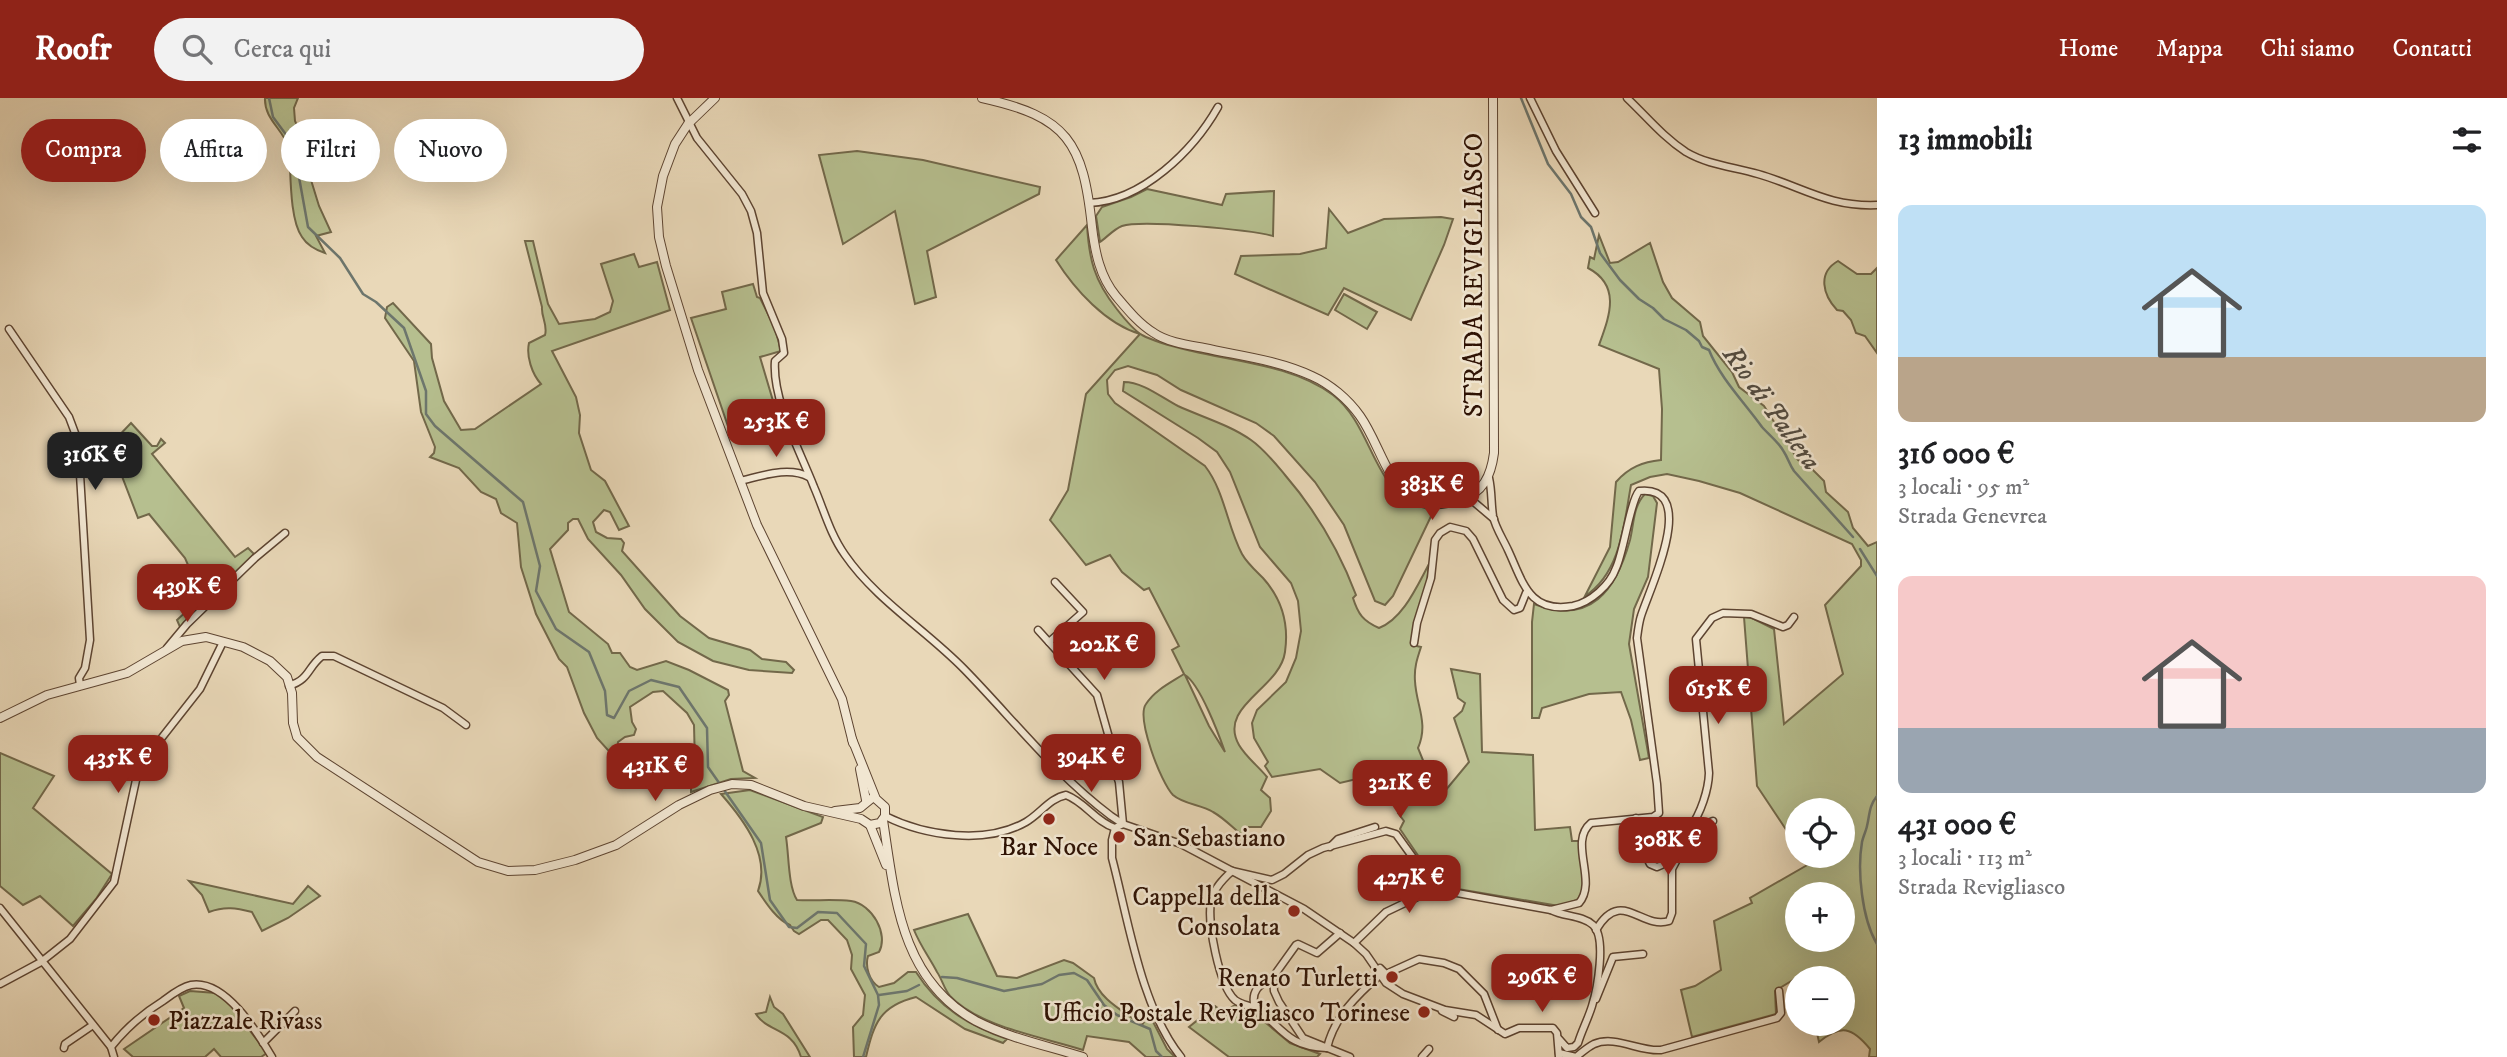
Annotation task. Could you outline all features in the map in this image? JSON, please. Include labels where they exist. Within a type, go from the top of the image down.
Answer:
[{"type":"street","points":[[677,98],[688,124],[742,194],[751,211],[757,233],[763,293],[782,339],[784,353],[775,361],[774,373],[785,414],[835,539],[853,567],[963,668],[1026,737],[1103,811],[1123,824],[1181,844],[1304,909],[1354,943],[1376,962],[1384,974],[1419,960],[1444,963],[1459,969],[1484,994],[1501,1033]]},
{"type":"street","points":[[715,98],[688,124],[675,144],[663,176],[657,208],[659,237],[698,370],[757,525],[842,699],[863,804],[861,819]]},
{"type":"street","points":[[982,98],[1041,116],[1063,134],[1077,154],[1087,182],[1100,269],[1113,293],[1133,316],[1155,334],[1188,345],[1283,365],[1313,376],[1348,401],[1361,417],[1393,481],[1421,502],[1445,504],[1468,497],[1489,478]]},
{"type":"street","name":"STRADA REVIGLIASCO","points":[[1489,478],[1494,453],[1495,378],[1493,98]]},
{"type":"street","points":[[1530,98],[1556,151],[1595,213]]},
{"type":"street","points":[[1627,98],[1661,134],[1690,154],[1758,174],[1835,203],[1877,205]]},
{"type":"street","points":[[1089,203],[1110,201],[1142,187],[1192,145],[1204,132],[1218,107]]},
{"type":"street","points":[[9,329],[69,416],[78,441],[90,640],[86,668],[79,677],[80,685]]},
{"type":"street","points":[[740,481],[779,472],[808,477]]},
{"type":"street","points":[[1489,478],[1494,519],[1527,593],[1549,606],[1574,606],[1588,600],[1604,587],[1616,570],[1635,496],[1639,491],[1648,490],[1659,494],[1665,500],[1670,513],[1661,566],[1640,617],[1637,638],[1659,810],[1653,817],[1591,823],[1587,826],[1583,838],[1586,890],[1583,898],[1573,906],[1551,909]]},
{"type":"street","points":[[1468,497],[1494,519]]},
{"type":"street","points":[[1414,643],[1417,623],[1431,578],[1435,540],[1450,527],[1459,527],[1473,540],[1503,600],[1514,610],[1521,608],[1527,593]]},
{"type":"street","points":[[167,648],[194,617],[285,533]]},
{"type":"street","points":[[1049,642],[1083,612],[1055,582]]},
{"type":"street","points":[[1640,836],[1664,845],[1679,840],[1695,822],[1708,792],[1709,773],[1696,642],[1707,622],[1715,615],[1740,613],[1751,614],[1783,628],[1794,617]]},
{"type":"street","points":[[1038,630],[1097,695],[1119,782],[1123,824]]},
{"type":"street","points":[[0,718],[47,695],[127,673],[167,648],[197,638],[243,647],[270,661],[287,677],[292,693],[296,737],[317,757],[478,862],[508,871],[535,870],[575,860],[615,845],[679,805],[710,790],[732,785],[751,785],[804,806],[861,819],[870,825],[890,875],[905,935],[916,960],[931,984],[948,1003],[977,1021],[1083,1057]]},
{"type":"street","points":[[0,984],[41,962],[70,939],[114,882],[135,780],[160,740],[200,690],[223,642]]},
{"type":"street","points":[[289,686],[304,680],[312,666],[323,656],[334,656],[443,708],[466,725]]},
{"type":"street","points":[[852,739],[876,799],[885,807],[890,875]]},
{"type":"street","points":[[1069,779],[1110,753]]},
{"type":"street","points":[[884,818],[904,826],[943,833],[989,834],[1025,822],[1057,798],[1066,795],[1115,828]]},
{"type":"street","points":[[829,812],[876,799]]},
{"type":"street","points":[[870,825],[880,823],[884,818]]},
{"type":"street","points":[[1636,818],[1648,860],[1653,866],[1663,864],[1684,846],[1700,827],[1713,821]]},
{"type":"street","points":[[1123,824],[1115,828],[1112,858],[1144,981],[1167,1038],[1181,1057]]},
{"type":"street","points":[[1330,847],[1338,839],[1374,827]]},
{"type":"street","points":[[1232,871],[1272,880],[1308,855],[1376,832],[1390,831],[1396,834],[1431,881],[1453,894],[1551,909],[1585,921],[1596,930]]},
{"type":"street","points":[[1592,1005],[1599,971],[1596,930],[1608,915],[1620,911],[1631,912],[1661,923],[1669,921],[1672,913],[1672,869],[1684,846]]},
{"type":"street","points":[[1232,871],[1214,892],[1211,901],[1216,953],[1227,987],[1234,999],[1243,1005],[1255,1007],[1278,1030],[1302,1045],[1327,1048]]},
{"type":"street","points":[[1354,943],[1386,912],[1430,891],[1431,881]]},
{"type":"street","points":[[0,908],[113,1053],[131,1023],[192,985],[210,986],[225,995],[272,1057]]},
{"type":"street","points":[[1255,1007],[1255,989],[1259,984],[1273,978],[1298,944],[1317,953],[1340,933]]},
{"type":"street","points":[[1366,954],[1387,984],[1454,1017]]},
{"type":"street","points":[[1434,1006],[1476,1015],[1501,1033],[1507,1034],[1519,1028],[1550,1027],[1567,1048],[1576,1046],[1605,981],[1610,962],[1614,957],[1643,954]]},
{"type":"street","points":[[1327,1048],[1337,1023],[1362,991],[1381,974]]},
{"type":"street","points":[[1273,978],[1274,991],[1298,1033],[1309,1041],[1350,1057]]},
{"type":"street","points":[[1557,1036],[1559,1055],[1576,1056],[1602,1042],[1645,1050],[1661,1050],[1777,1018],[1781,1013],[1779,991]]},
{"type":"street","points":[[263,1042],[295,1011]]},
{"type":"street","points":[[64,1048],[65,1044],[93,1026]]},
{"type":"street","points":[[1422,1057],[1429,1049]]},
{"type":"green space","points":[[265,98],[298,98],[294,108],[295,119],[281,119],[281,132],[265,105]]},
{"type":"green space","points":[[857,151],[923,160],[1040,187],[1039,194],[927,251],[936,297],[915,304],[895,211],[843,244],[819,155]]},
{"type":"green space","points":[[291,182],[312,182],[331,232],[316,236],[325,253],[315,249],[302,237],[293,207]]},
{"type":"green space","points":[[1147,189],[1222,205],[1226,194],[1274,191],[1273,236],[1196,226],[1133,224],[1119,227],[1100,242],[1096,216],[1102,207]]},
{"type":"green space","points":[[1329,209],[1348,233],[1384,219],[1453,219],[1411,320],[1344,288],[1328,315],[1235,274],[1241,256],[1300,254],[1326,248]]},
{"type":"green space","points":[[1087,225],[1091,259],[1098,278],[1116,308],[1138,332],[1173,346],[1284,371],[1318,385],[1347,409],[1386,479],[1398,493],[1413,504],[1434,510],[1393,596],[1385,605],[1375,601],[1344,525],[1315,482],[1274,436],[1256,423],[1181,390],[1157,375],[1128,366],[1115,370],[1107,380],[1108,394],[1115,403],[1205,466],[1222,498],[1242,554],[1270,586],[1283,612],[1286,642],[1281,665],[1236,719],[1234,731],[1239,745],[1267,777],[1261,790],[1270,798],[1271,811],[1261,827],[1248,827],[1243,836],[1213,812],[1173,795],[1157,765],[1144,722],[1146,704],[1158,691],[1184,674],[1172,650],[1179,646],[1149,588],[1144,590],[1122,572],[1110,555],[1086,565],[1050,520],[1068,490],[1086,394],[1140,334],[1103,314],[1072,283],[1056,260]],"holes":[[[1185,675],[1191,680],[1208,710],[1225,752],[1209,726]]]},
{"type":"green space","points":[[1599,235],[1610,263],[1618,262],[1650,243],[1663,282],[1672,298],[1700,322],[1703,336],[1732,372],[1739,387],[1764,406],[1798,460],[1807,464],[1824,481],[1826,492],[1848,512],[1853,528],[1868,546],[1877,542],[1877,1057],[1869,1057],[1870,1049],[1855,1034],[1855,966],[1785,966],[1785,985],[1775,991],[1776,1014],[1692,1037],[1681,990],[1695,986],[1721,970],[1714,921],[1752,903],[1750,898],[1802,868],[1855,868],[1855,798],[1785,798],[1785,828],[1757,786],[1744,617],[1774,629],[1784,724],[1843,674],[1825,605],[1861,566],[1861,560],[1852,544],[1740,493],[1667,474],[1631,485],[1623,531],[1614,561],[1597,586],[1585,596],[1610,547],[1616,482],[1637,466],[1661,460],[1662,409],[1659,369],[1599,345],[1609,313],[1609,293],[1599,275],[1588,268],[1590,257],[1594,259]]},
{"type":"green space","points":[[525,241],[533,241],[548,304],[559,324],[595,319],[610,312],[613,301],[601,264],[634,254],[639,267],[657,262],[670,310],[552,351],[576,397],[580,415],[579,433],[591,470],[605,481],[629,526],[619,530],[610,512],[604,510],[593,522],[596,532],[607,538],[621,539],[624,543],[622,551],[680,616],[709,638],[750,650],[762,659],[786,662],[794,670],[792,673],[749,670],[713,661],[678,642],[645,609],[621,575],[588,539],[578,519],[568,523],[568,530],[550,549],[569,612],[608,644],[612,653],[620,653],[630,667],[637,670],[666,661],[728,690],[729,695],[725,701],[743,771],[755,778],[731,779],[691,792],[691,775],[695,766],[694,725],[687,713],[663,691],[653,692],[630,707],[636,729],[634,735],[618,742],[616,759],[597,738],[584,713],[567,667],[559,659],[536,614],[521,567],[517,523],[501,513],[496,499],[481,492],[459,468],[430,457],[435,447],[421,412],[414,361],[385,318],[387,307],[393,303],[431,344],[432,358],[444,401],[461,430],[475,429],[541,384],[530,365],[528,348],[529,343],[545,335],[546,328]]},
{"type":"green space","points":[[1838,261],[1857,274],[1871,274],[1877,268],[1877,353],[1865,336],[1856,333],[1851,320],[1843,311],[1837,310],[1828,298],[1825,278],[1831,266]]},
{"type":"green space","points":[[753,284],[757,297],[775,328],[781,351],[760,357],[776,411],[759,427],[731,435],[691,318],[726,309],[722,292]]},
{"type":"green space","points":[[1344,294],[1377,312],[1367,329],[1335,310]]},
{"type":"green space","points":[[1124,382],[1145,387],[1178,406],[1234,430],[1265,452],[1317,517],[1349,578],[1356,595],[1353,598],[1357,608],[1365,620],[1373,625],[1379,628],[1388,624],[1402,610],[1429,564],[1426,591],[1412,645],[1421,647],[1415,676],[1422,722],[1418,748],[1431,780],[1428,793],[1440,797],[1469,762],[1454,718],[1462,711],[1465,703],[1458,698],[1451,669],[1480,674],[1482,752],[1533,755],[1535,830],[1570,827],[1572,841],[1580,841],[1584,889],[1580,899],[1559,906],[1452,888],[1432,876],[1400,829],[1404,821],[1398,813],[1411,797],[1407,767],[1340,783],[1320,769],[1272,777],[1265,766],[1268,762],[1254,738],[1252,723],[1257,710],[1286,682],[1296,658],[1301,631],[1298,601],[1291,583],[1260,547],[1230,472],[1217,452],[1123,391]]},
{"type":"green space","points":[[131,423],[152,446],[157,446],[161,439],[165,443],[152,454],[235,557],[248,548],[254,554],[180,627],[177,620],[202,597],[185,558],[149,514],[138,518],[110,445]]},
{"type":"green space","points":[[1645,494],[1653,496],[1657,503],[1648,577],[1634,609],[1629,644],[1649,758],[1640,760],[1621,692],[1589,694],[1542,708],[1539,718],[1532,718],[1532,622],[1534,604],[1554,610],[1586,607],[1609,588],[1624,558],[1636,510]]},
{"type":"green space","points":[[0,753],[54,776],[33,808],[112,874],[96,899],[73,926],[40,896],[23,905],[0,886]]},
{"type":"green space","points":[[750,790],[823,817],[821,823],[786,837],[794,894],[797,900],[859,903],[872,914],[880,929],[882,945],[879,952],[868,956],[867,960],[869,973],[879,987],[894,983],[908,972],[916,972],[934,995],[956,1014],[1007,1039],[1003,1043],[965,1029],[916,997],[886,1011],[876,1025],[866,1057],[854,1057],[853,1027],[863,1015],[865,995],[851,969],[852,955],[847,940],[828,920],[821,920],[799,934],[776,915],[758,891],[761,865],[758,852],[746,827],[721,794]]},
{"type":"green space","points":[[189,881],[293,904],[308,886],[320,896],[288,918],[262,931],[252,912],[230,908],[209,912],[202,895]]},
{"type":"green space","points":[[968,914],[997,976],[1017,978],[1064,960],[1073,963],[1094,978],[1106,999],[1142,1025],[1149,1014],[1167,1049],[1175,1057],[1146,1057],[1129,1042],[1087,1036],[1083,1050],[994,1023],[962,1007],[948,993],[914,930]]},
{"type":"green space","points":[[190,991],[216,993],[225,998],[267,1053],[261,1057],[221,1057],[214,1049],[205,1057],[133,1057],[124,1049],[184,1008],[179,996]]},
{"type":"green space","points":[[770,997],[774,1007],[783,1014],[810,1057],[801,1057],[792,1040],[767,1025],[756,1014],[766,1012]]},
{"type":"green space","points":[[1235,1005],[1254,1013],[1290,1043],[1320,1054],[1317,1057],[1229,1057],[1189,1027],[1215,1006],[1223,1012]]},
{"type":"waterway","points":[[269,98],[273,117],[293,144],[308,227],[340,258],[363,294],[376,302],[404,328],[426,391],[426,414],[435,426],[523,502],[540,566],[536,591],[556,629],[589,652],[605,691],[607,715],[614,718],[629,691],[651,680],[679,687],[707,728],[708,767],[761,843],[770,900],[789,927],[797,928],[818,912],[837,913],[866,944],[864,966],[878,995],[879,1005],[863,1057]]},
{"type":"waterway","name":"Rio di Pallera","points":[[1521,98],[1548,164],[1571,194],[1581,217],[1591,227],[1600,253],[1620,280],[1664,319],[1686,330],[1702,347],[1709,350],[1726,380],[1779,445],[1794,471],[1853,537]]},
{"type":"waterway","name":"Rio di Pallera","points":[[1860,549],[1877,576]]},
{"type":"waterway","points":[[1877,796],[1871,806],[1862,842],[1860,867],[1864,908],[1877,944]]},
{"type":"waterway","points":[[942,977],[957,978],[1004,991],[1042,984],[1059,975],[1074,973],[1087,980],[1104,1005],[1117,1015],[1150,1029],[1156,1051],[1162,1057]]},
{"type":"waterway","points":[[879,995],[907,991],[919,985]]},
{"type":"place","name":"Bar Noce","points":[[1049,819]]},
{"type":"place","name":"San Sebastiano","points":[[1119,837]]},
{"type":"place","name":"Cappella della Consolata","points":[[1294,911]]},
{"type":"place","name":"Renato Turletti","points":[[1392,977]]},
{"type":"place","name":"Ufficio Postale Revigliasco Torinese","points":[[1424,1012]]},
{"type":"place","name":"Piazzale Rivass","points":[[154,1020]]}]
